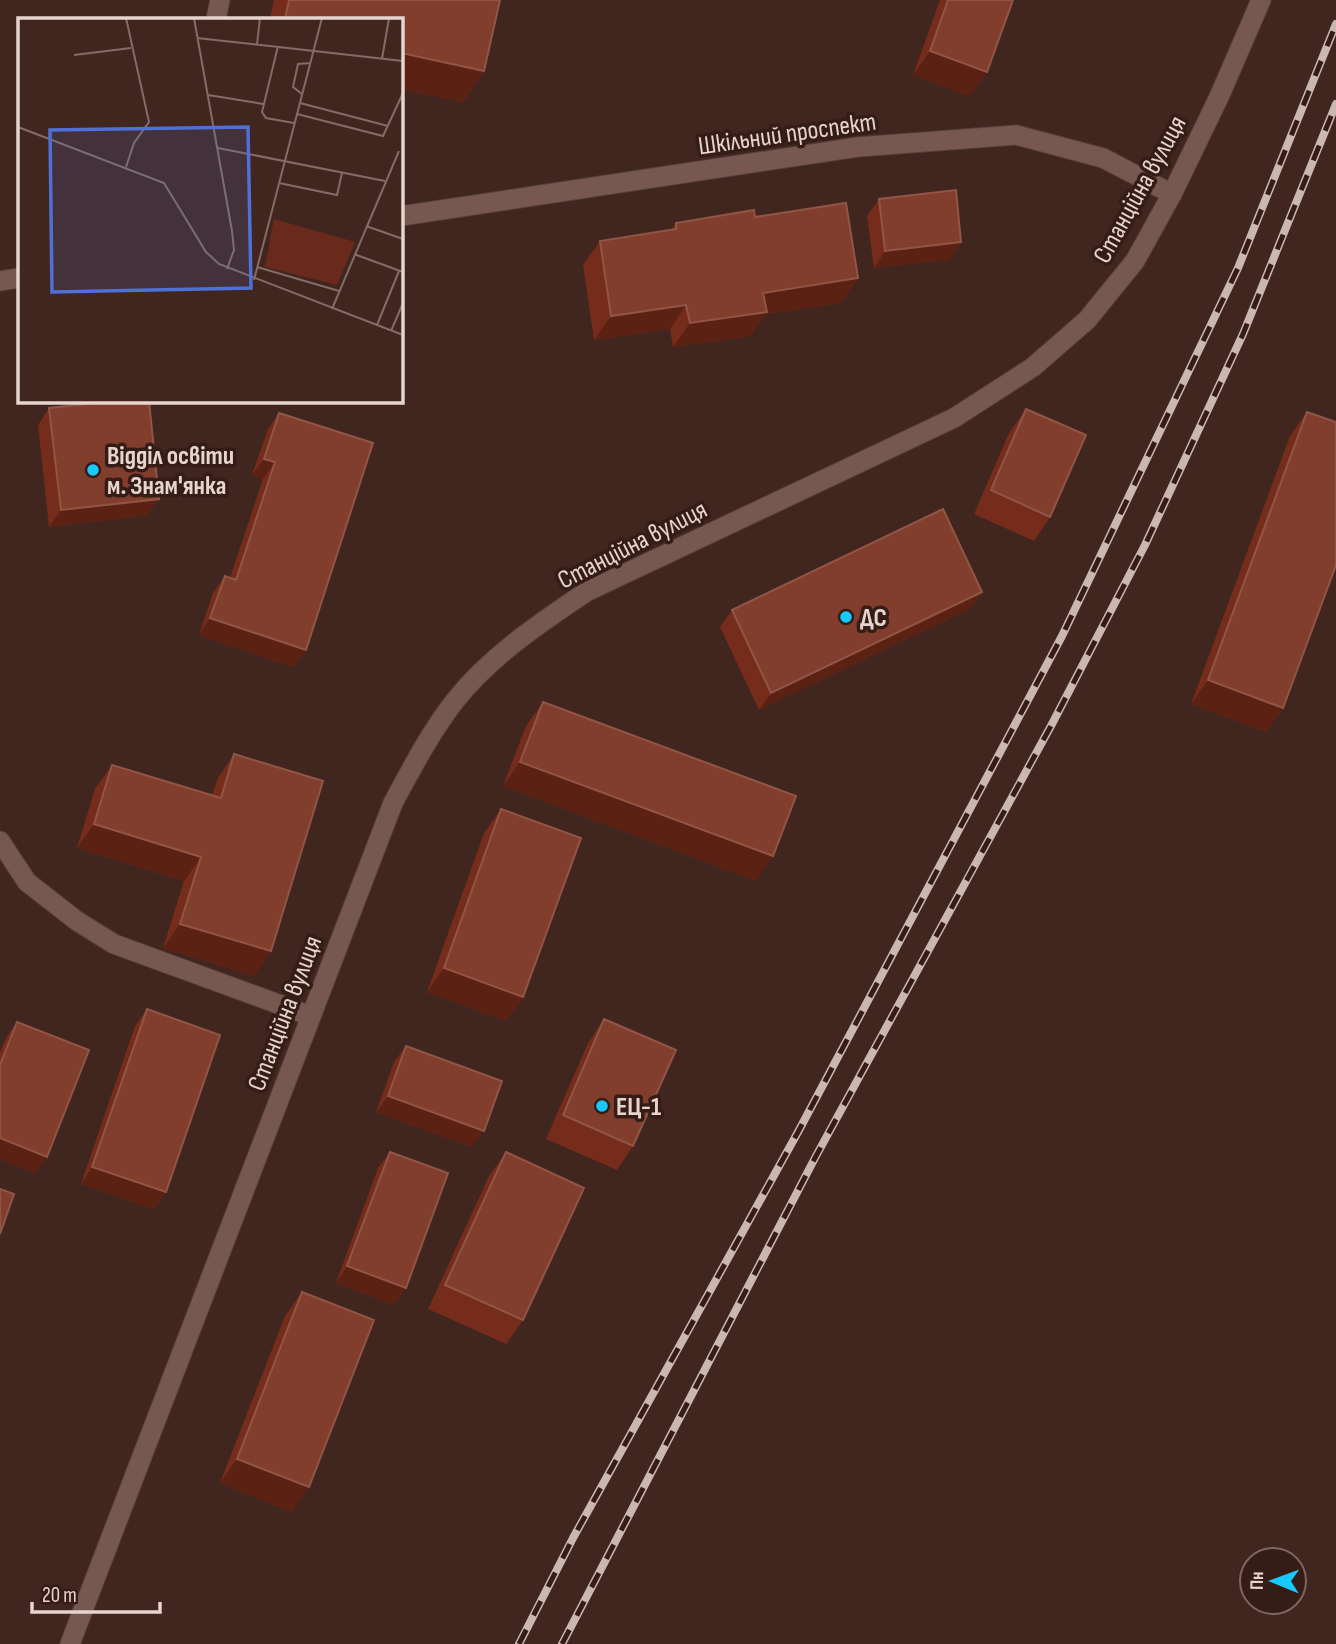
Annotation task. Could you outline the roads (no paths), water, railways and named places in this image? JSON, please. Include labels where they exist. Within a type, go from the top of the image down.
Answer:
[{"type":"street","points":[[216,18],[220,0]]},
{"type":"street","name":"Станційна вулиця","points":[[70,1644],[393,803],[422,749],[455,700],[494,661],[537,625],[586,592],[954,418],[1033,367],[1087,320],[1127,271],[1172,194],[1219,97],[1261,0]]},
{"type":"street","name":"Шкільний проспект","points":[[402,216],[858,147],[1016,135],[1103,158],[1172,194]]},
{"type":"street","points":[[0,281],[18,278]]},
{"type":"street","points":[[0,841],[27,882],[77,921],[114,944],[311,1016]]},
{"type":"railway","points":[[519,1644],[573,1538],[798,1132],[1062,636],[1238,268],[1336,24]]},
{"type":"railway","points":[[562,1644],[816,1156],[1052,724],[1145,545],[1243,334],[1336,104]]},
{"type":"place","name":"Відділ освіти м. Знам'янка","points":[[93,470]]},
{"type":"place","name":"ДС","points":[[846,617]]},
{"type":"place","name":"ЕЦ-1","points":[[602,1106]]}]
